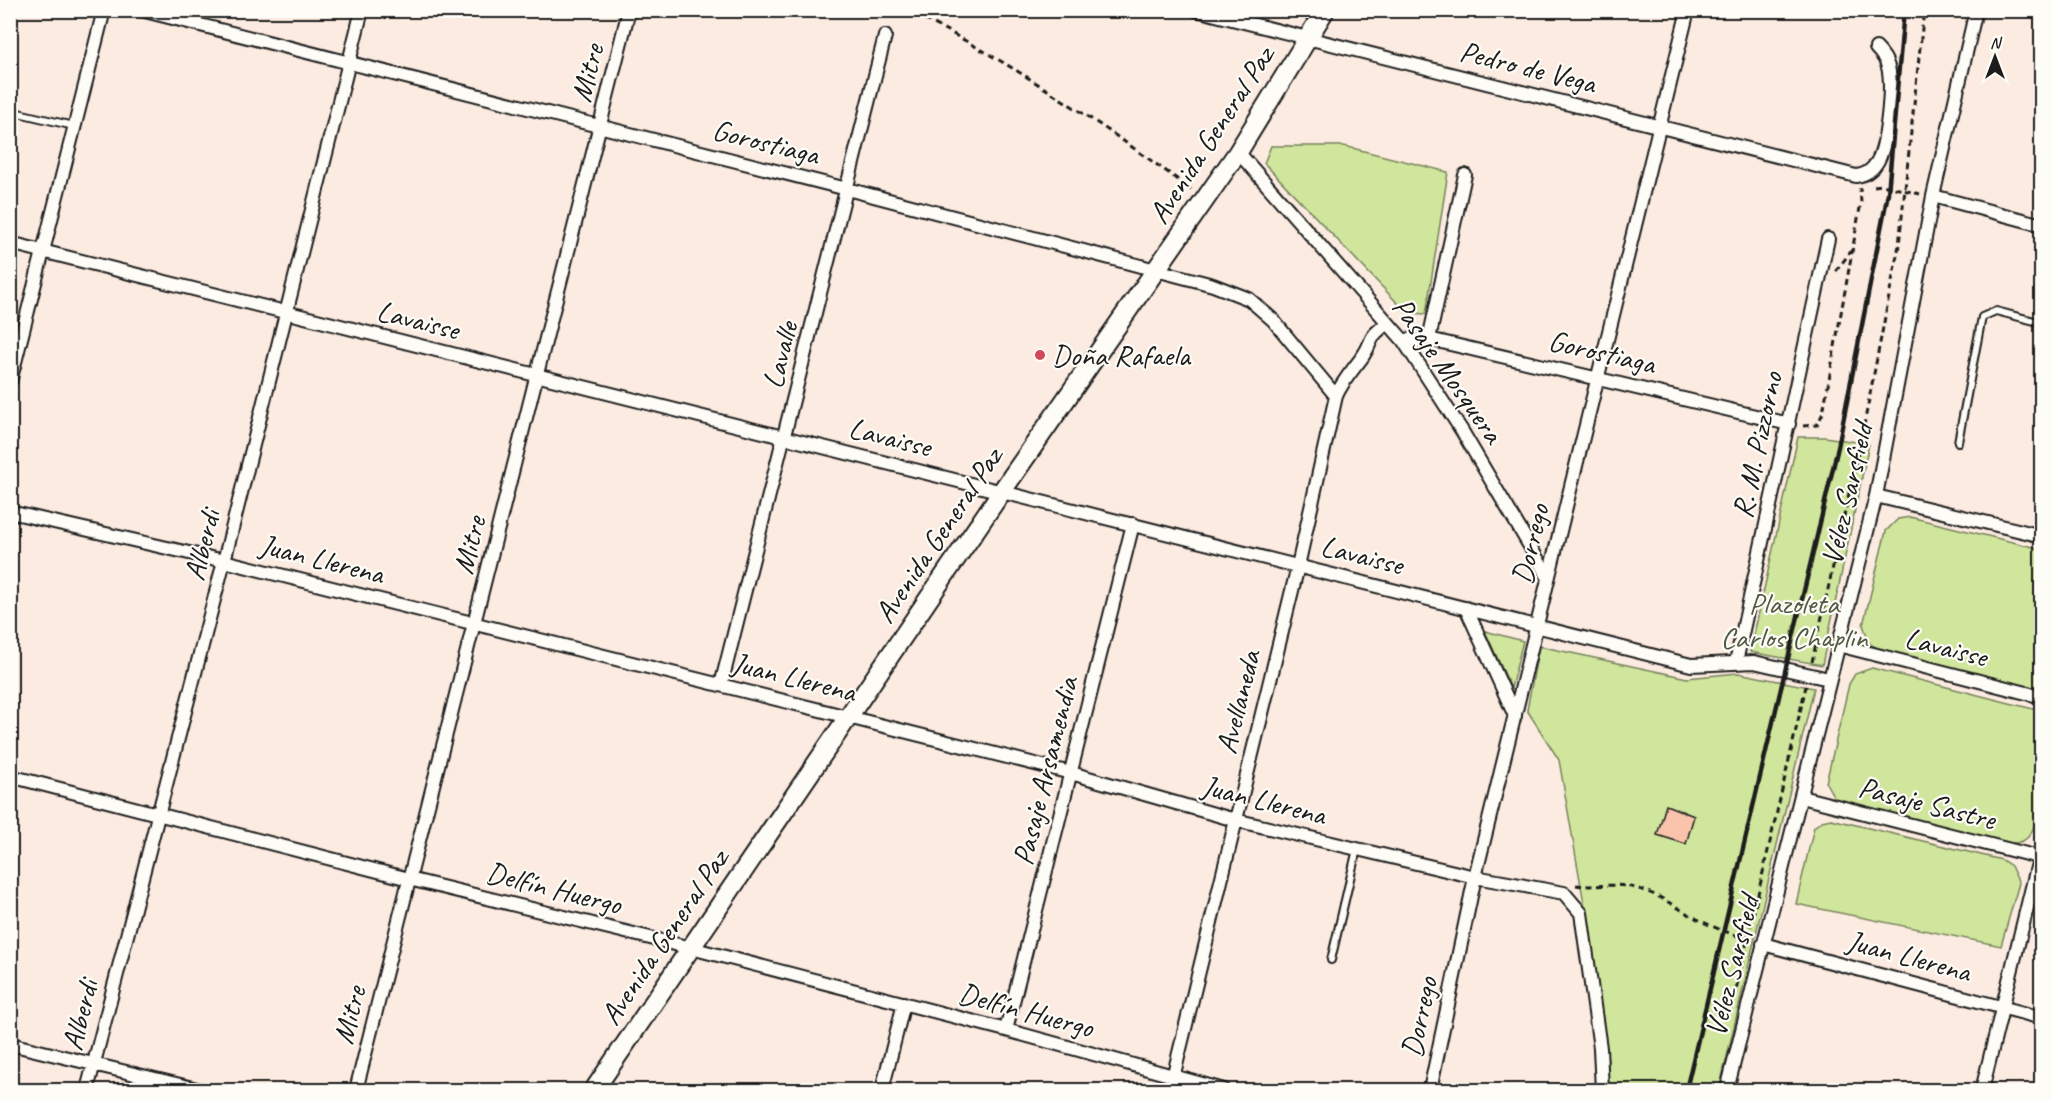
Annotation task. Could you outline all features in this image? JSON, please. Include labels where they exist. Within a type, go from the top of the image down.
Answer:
[{"type":"main road","name":"Avenida General Paz","points":[[594,1090],[1002,492],[1238,152],[1325,10]]},
{"type":"street","points":[[10,382],[104,10]]},
{"type":"street","name":"Gorostiaga","points":[[141,10],[847,189],[1213,285],[1249,299],[1273,320],[1336,396]]},
{"type":"street","name":"Alberdi","points":[[87,1090],[224,561],[362,10]]},
{"type":"street","name":"Mitre","points":[[356,1090],[629,10]]},
{"type":"street","name":"Pedro de Vega","points":[[1196,10],[1847,174]]},
{"type":"street","name":"Dorrego","points":[[1430,1090],[1475,877],[1657,126],[1688,10]]},
{"type":"street","name":"Vélez Sarsfield","points":[[1727,1090],[1876,496],[1934,196],[1976,10]]},
{"type":"street","name":"Lavalle","points":[[721,685],[786,437],[885,36]]},
{"type":"street","points":[[1847,174],[1867,173],[1876,162],[1882,147],[1889,76],[1885,58],[1876,48]]},
{"type":"street","name":"Pasaje Mosquera","points":[[1238,152],[1402,340],[1468,441],[1548,577]]},
{"type":"street","points":[[1429,339],[1465,175]]},
{"type":"street","points":[[1934,196],[2042,225]]},
{"type":"street","name":"R. M. Pizzorno","points":[[1736,662],[1828,239]]},
{"type":"street","name":"Lavaisse","points":[[10,243],[1691,665],[1754,662],[1829,679]]},
{"type":"street","name":"Avellaneda","points":[[1172,1084],[1298,566],[1336,396],[1344,378],[1364,355],[1371,336],[1388,323]]},
{"type":"street","name":"Gorostiaga","points":[[1402,340],[1429,339],[1789,423]]},
{"type":"street","points":[[1876,496],[2042,536]]},
{"type":"street","name":"Juan Llerena","points":[[10,512],[224,561],[721,685],[1071,773],[1235,820],[1475,877],[1564,893]]},
{"type":"street","name":"Pasaje Arsamendia","points":[[1006,1030],[1133,524]]},
{"type":"street","points":[[1466,608],[1515,716]]},
{"type":"street","name":"Lavaisse","points":[[1838,645],[2042,698]]},
{"type":"street","name":"Delfín Huergo","points":[[10,777],[904,1003],[1006,1030],[1172,1084],[1224,1090]]},
{"type":"street","name":"Pasaje Sastre","points":[[1801,797],[2041,854]]},
{"type":"street","points":[[1982,1090],[2041,854]]},
{"type":"street","points":[[1564,893],[1581,913],[1600,1048],[1602,1090]]},
{"type":"street","name":"Juan Llerena","points":[[1763,944],[2042,1018]]},
{"type":"street","points":[[882,1090],[904,1003]]},
{"type":"street","points":[[10,1044],[201,1090]]},
{"type":"lane","points":[[10,111],[75,127]]},
{"type":"lane","points":[[1958,442],[1982,317],[1996,311],[2042,323]]},
{"type":"lane","points":[[1331,960],[1357,849]]},
{"type":"path","points":[[906,10],[953,33],[1074,106],[1206,199]]},
{"type":"path","points":[[1731,1009],[1864,425],[1899,245],[1924,10]]},
{"type":"path","points":[[1789,423],[1809,427],[1817,425],[1823,413],[1862,202],[1860,188],[1847,174]]},
{"type":"path","points":[[1860,188],[1882,185],[1934,196]]},
{"type":"path","points":[[1564,893],[1564,883],[1584,886],[1606,883],[1633,887],[1662,897],[1684,912],[1725,932],[1763,944]]},
{"type":"green space","points":[[1271,146],[1344,146],[1448,172],[1426,314],[1407,313],[1264,163]]},
{"type":"green space","name":"Plazoleta Carlos Chaplin","points":[[1798,437],[1825,437],[1869,444],[1822,665],[1750,652]]},
{"type":"green space","points":[[1910,517],[2041,549],[2041,689],[1881,650],[1870,644],[1863,625],[1886,531],[1898,519]]},
{"type":"green space","points":[[1485,631],[1523,641],[1511,688]]},
{"type":"green space","points":[[1539,646],[1687,678],[1738,673],[1814,688],[1719,1090],[1607,1090],[1608,1060],[1559,760],[1527,710]]},
{"type":"green space","points":[[1872,668],[2041,711],[2042,778],[2038,814],[2025,840],[2005,843],[1835,799],[1826,783],[1849,684],[1855,674]]},
{"type":"green space","points":[[1831,819],[2002,860],[2011,866],[2019,883],[2001,946],[1796,904],[1814,827],[1822,821]]},
{"type":"building","points":[[1666,805],[1694,816],[1686,844],[1657,835]]},
{"type":"railway","points":[[1686,1090],[1838,447],[1888,193],[1904,10]]},
{"type":"place","name":"Doña Rafaela","points":[[1040,355]]}]
